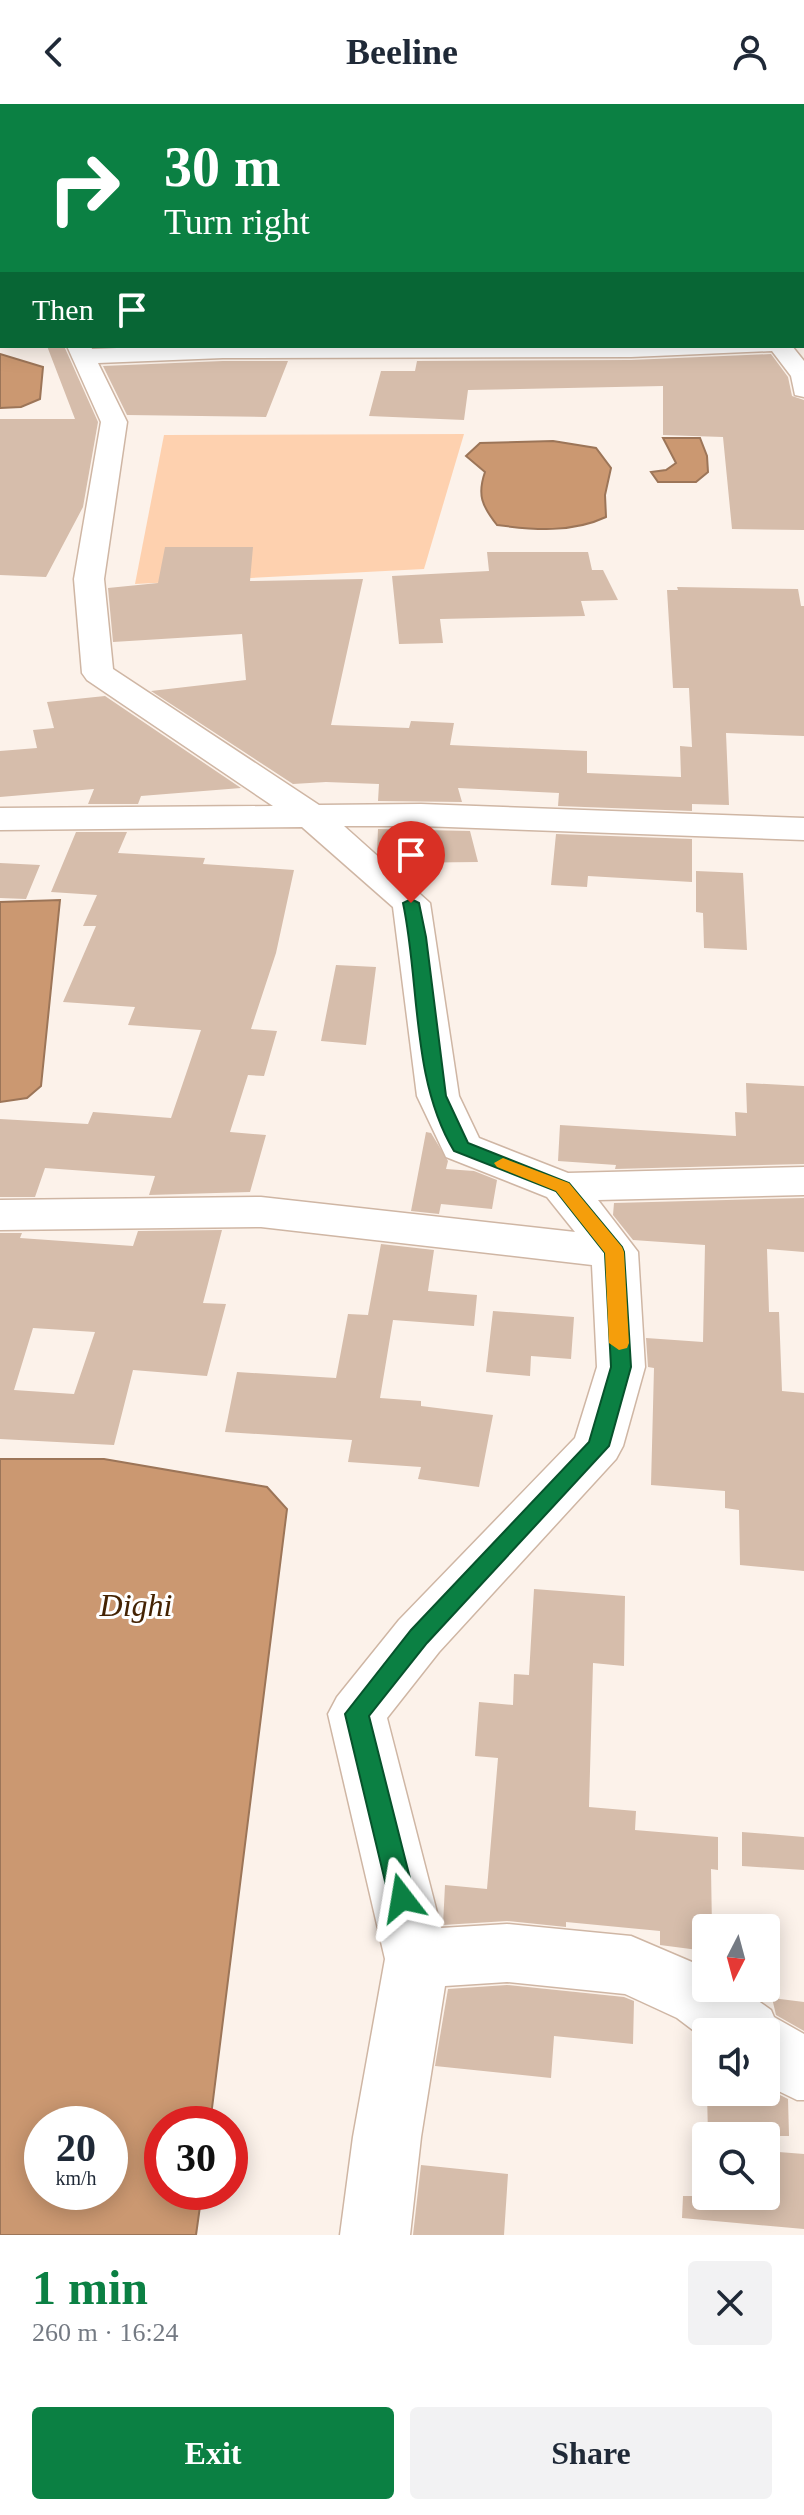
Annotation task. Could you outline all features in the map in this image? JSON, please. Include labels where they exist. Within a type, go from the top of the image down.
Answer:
[{"type":"street","points":[[705,348],[82,351],[114,422],[89,579],[98,673],[311,816],[411,903],[438,1096],[461,1147],[563,1187],[804,1181]]},
{"type":"street","points":[[782,348],[803,375],[804,390]]},
{"type":"street","points":[[0,819],[421,815],[804,829]]},
{"type":"street","points":[[375,2235],[387,2137],[417,1959],[357,1714],[419,1636],[598,1446],[621,1367],[615,1252],[563,1187]]},
{"type":"street","points":[[0,1215],[261,1212],[615,1252]]},
{"type":"street","points":[[417,1959],[507,1953],[631,1965],[700,1997],[729,2018]]},
{"type":"street","points":[[780,2055],[797,2068],[804,2068]]},
{"type":"shaded area","points":[[464,434],[424,569],[135,584],[164,435]]},
{"type":"water","points":[[0,354],[43,367],[40,399],[21,407],[0,408]]},
{"type":"water","points":[[663,438],[700,438],[707,456],[708,472],[696,482],[658,482],[651,472],[666,470],[676,463]]},
{"type":"water","points":[[553,441],[596,448],[611,468],[605,495],[606,517],[566,528],[497,525],[482,500],[485,472],[466,456],[480,443]]},
{"type":"water","points":[[60,900],[41,1086],[27,1098],[0,1102],[0,902]]},
{"type":"water","name":"Dighi","points":[[0,1459],[104,1459],[267,1487],[287,1509],[212,2106],[144,2106],[144,2210],[199,2210],[196,2235],[0,2235]]},
{"type":"building","points":[[48,348],[65,348],[98,422],[83,507],[46,577],[0,575],[0,419],[75,419]]},
{"type":"building","points":[[771,354],[788,377],[792,396],[804,400],[804,530],[732,529],[723,437],[663,435],[663,386],[468,390],[464,420],[369,416],[381,371],[415,371],[417,361],[631,360]]},
{"type":"building","points":[[288,361],[266,417],[127,415],[103,366]]},
{"type":"building","points":[[165,547],[253,547],[250,581],[363,579],[331,725],[409,728],[411,721],[454,723],[450,745],[587,751],[587,773],[681,777],[680,746],[692,747],[689,688],[673,688],[667,590],[678,590],[677,587],[798,589],[801,606],[804,606],[804,736],[726,733],[729,805],[692,804],[692,811],[558,806],[559,793],[458,788],[462,802],[378,801],[379,784],[293,784],[151,691],[246,680],[242,634],[113,642],[108,588],[158,583]]},
{"type":"building","points":[[487,552],[588,552],[592,570],[603,570],[618,600],[581,601],[585,616],[440,619],[443,643],[399,644],[392,576],[489,571]]},
{"type":"building","points":[[105,696],[241,788],[141,796],[138,804],[88,804],[94,789],[0,797],[0,751],[37,748],[33,730],[54,728],[47,702]]},
{"type":"building","points":[[378,829],[470,831],[478,862],[390,863],[377,852]]},
{"type":"building","points":[[76,832],[127,832],[118,853],[205,858],[203,864],[294,870],[276,953],[251,1029],[277,1031],[264,1076],[248,1075],[230,1132],[266,1135],[250,1192],[149,1195],[155,1176],[45,1168],[35,1197],[0,1197],[0,1119],[88,1124],[93,1112],[171,1118],[201,1030],[128,1025],[135,1007],[63,1002],[96,926],[83,926],[97,895],[51,892]]},
{"type":"building","points":[[556,834],[692,839],[692,882],[588,876],[587,887],[551,885]]},
{"type":"building","points":[[0,863],[40,865],[26,899],[0,898]]},
{"type":"building","points":[[696,871],[743,873],[747,950],[704,948],[703,913],[696,912]]},
{"type":"building","points":[[336,965],[376,967],[366,1045],[321,1041]]},
{"type":"building","points":[[746,1083],[804,1086],[804,1164],[615,1169],[616,1165],[558,1161],[560,1125],[736,1136],[735,1112],[747,1113]]},
{"type":"building","points":[[426,1132],[431,1133],[448,1161],[446,1169],[474,1171],[497,1180],[492,1209],[441,1204],[439,1214],[411,1211]]},
{"type":"building","points":[[804,1198],[804,1252],[767,1249],[769,1312],[779,1312],[782,1391],[804,1393],[804,1571],[740,1565],[739,1510],[725,1508],[725,1491],[651,1485],[654,1368],[648,1367],[646,1338],[703,1342],[705,1245],[633,1240],[613,1215],[614,1203]]},
{"type":"building","points":[[222,1230],[203,1303],[226,1304],[207,1376],[133,1370],[114,1445],[0,1439],[0,1233],[22,1233],[20,1238],[133,1246],[138,1231]],"holes":[[[33,1328],[95,1332],[74,1394],[14,1390]]]},
{"type":"building","points":[[381,1244],[434,1250],[428,1291],[477,1295],[474,1326],[393,1320],[380,1398],[421,1401],[421,1406],[493,1415],[479,1487],[418,1479],[421,1467],[348,1462],[352,1440],[225,1432],[237,1372],[336,1378],[348,1314],[368,1315]]},
{"type":"building","points":[[493,1311],[574,1317],[571,1359],[531,1356],[530,1376],[486,1372]]},
{"type":"building","points":[[534,1589],[625,1596],[624,1666],[593,1663],[589,1807],[636,1811],[635,1830],[718,1837],[718,1870],[711,1869],[712,1914],[692,1914],[692,1949],[660,1945],[660,1931],[566,1922],[566,1927],[507,1921],[443,1925],[445,1885],[487,1889],[498,1758],[475,1756],[479,1702],[513,1705],[514,1674],[529,1675]]},
{"type":"building","points":[[742,1832],[804,1837],[804,1870],[742,1866]]},
{"type":"building","points":[[507,1985],[624,1997],[634,2001],[633,2044],[554,2036],[551,2078],[435,2066],[448,1989]]},
{"type":"building","points":[[780,1999],[804,2002],[804,2031],[776,2015],[773,2002],[780,2002]]},
{"type":"building","points":[[780,2095],[788,2099],[789,2136],[780,2136],[780,2122],[708,2122],[707,2106],[780,2106]]},
{"type":"building","points":[[780,2152],[804,2154],[804,2229],[682,2218],[683,2196],[692,2196],[692,2210],[780,2210]]},
{"type":"building","points":[[421,2165],[508,2174],[504,2235],[413,2235]]},
{"type":"slow traffic","points":[[503,1163],[563,1187],[615,1252],[619,1343]]},
{"type":"route","points":[[402,1898],[357,1714],[419,1636],[598,1446],[621,1367],[615,1252],[563,1187],[461,1147],[438,1096],[411,903]]}]
